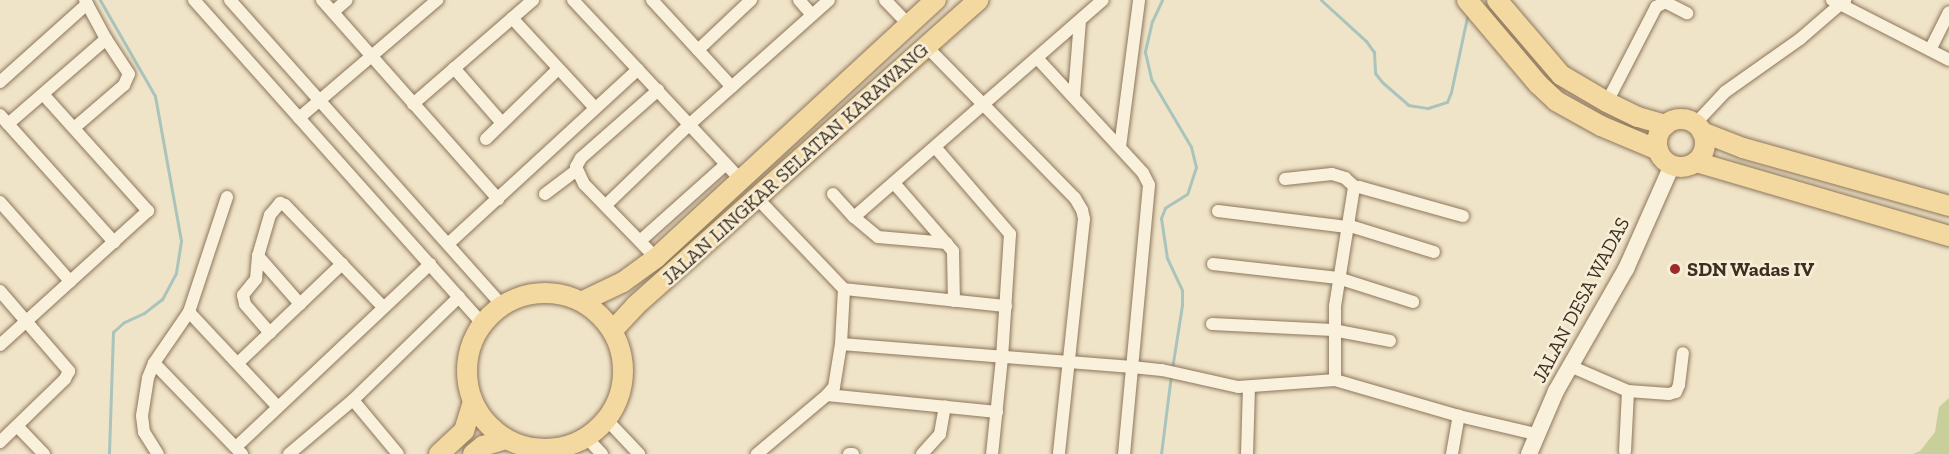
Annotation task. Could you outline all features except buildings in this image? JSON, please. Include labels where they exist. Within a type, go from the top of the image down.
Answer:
[{"type":"main road","name":"JALAN LINGKAR SELATAN KARAWANG","points":[[583,301],[623,282],[656,258],[936,0]]},
{"type":"main road","name":"JALAN LINGKAR SELATAN KARAWANG","points":[[613,330],[635,306],[979,0]]},
{"type":"main road","points":[[1497,0],[1561,75],[1638,117],[1666,125]]},
{"type":"main road","points":[[1472,6],[1538,84],[1556,101],[1601,126],[1658,150],[1666,162],[1684,167],[1696,162],[1705,148],[1699,128]]},
{"type":"main road","points":[[1658,150],[1660,132],[1666,125],[1676,120],[1686,120],[1743,148],[1949,206]]},
{"type":"main road","points":[[1696,162],[1949,236]]},
{"type":"main road","name":"JALAN DESA WADAS","points":[[1529,454],[1536,434],[1570,366],[1626,269],[1672,165]]},
{"type":"main road","points":[[545,292],[583,301],[613,330],[622,352],[624,376],[619,400],[607,420],[587,438],[561,448],[533,448],[506,439],[488,424],[473,402],[468,385],[467,363],[472,342],[482,323],[502,305],[523,295],[545,292]]},
{"type":"main road","points":[[440,454],[464,431],[473,402]]},
{"type":"main road","points":[[473,454],[483,446],[506,439]]},
{"type":"street","points":[[194,0],[482,323]]},
{"type":"street","points":[[230,0],[502,305]]},
{"type":"street","points":[[322,0],[498,199]]},
{"type":"street","points":[[333,12],[347,0]]},
{"type":"street","points":[[299,118],[437,0]]},
{"type":"street","points":[[413,104],[533,0]]},
{"type":"street","points":[[573,0],[741,180]]},
{"type":"street","points":[[698,50],[751,0]]},
{"type":"street","points":[[799,0],[812,15]]},
{"type":"street","points":[[606,206],[690,124],[829,0]]},
{"type":"street","points":[[885,0],[908,24]]},
{"type":"street","points":[[854,218],[1102,0]]},
{"type":"street","points":[[1120,147],[1139,0]]},
{"type":"street","points":[[0,82],[86,2],[106,39],[129,74],[124,85],[74,128]]},
{"type":"street","points":[[1607,102],[1656,7],[1665,2],[1687,13]]},
{"type":"street","points":[[1699,128],[1725,92],[1800,39],[1840,2],[1949,60]]},
{"type":"street","points":[[660,3],[732,87]]},
{"type":"street","points":[[1930,50],[1949,12]]},
{"type":"street","points":[[512,18],[557,70],[595,108]]},
{"type":"street","points":[[1074,95],[1080,20]]},
{"type":"street","points":[[106,39],[43,94],[4,120],[114,242]]},
{"type":"street","points":[[927,47],[1075,198],[1082,210],[1070,363],[1059,454]]},
{"type":"street","points":[[1037,58],[1074,95],[1143,173],[1150,194],[1124,454]]},
{"type":"street","points":[[454,68],[502,123]]},
{"type":"street","points":[[448,244],[638,69]]},
{"type":"street","points":[[486,139],[557,70]]},
{"type":"street","points":[[544,194],[576,171],[581,158],[658,90]]},
{"type":"street","points":[[0,345],[148,211],[43,94]]},
{"type":"street","points":[[935,147],[1010,234],[998,412],[992,454]]},
{"type":"street","points":[[640,241],[726,164]]},
{"type":"street","points":[[576,171],[656,258]]},
{"type":"street","points":[[1285,179],[1332,174],[1345,178],[1355,187],[1463,216]]},
{"type":"street","points":[[894,183],[947,243],[953,254],[954,301]]},
{"type":"street","points":[[1335,380],[1334,330],[1338,278],[1355,187]]},
{"type":"street","points":[[833,194],[854,218],[873,234],[886,239],[947,243]]},
{"type":"street","points":[[158,454],[144,432],[142,416],[148,378],[154,363],[189,312],[227,196]]},
{"type":"street","points":[[757,198],[844,289],[1005,306]]},
{"type":"street","points":[[0,202],[70,281]]},
{"type":"street","points":[[270,333],[250,311],[243,298],[256,279],[258,256],[270,215],[278,204],[282,203],[383,307]]},
{"type":"street","points":[[1218,211],[1347,226],[1434,252]]},
{"type":"street","points":[[258,256],[300,304]]},
{"type":"street","points":[[238,363],[342,264]]},
{"type":"street","points":[[154,363],[239,451],[278,407],[430,264]]},
{"type":"street","points":[[1213,264],[1338,278],[1413,302]]},
{"type":"street","points":[[757,454],[827,395],[837,378],[844,289]]},
{"type":"street","points":[[0,291],[69,371],[65,379],[0,442]]},
{"type":"street","points":[[298,451],[459,297]]},
{"type":"street","points":[[189,312],[278,407]]},
{"type":"street","points":[[1212,324],[1334,330],[1390,340]]},
{"type":"street","points":[[841,344],[1162,370],[1217,384],[1249,387],[1335,380],[1459,416],[1536,434]]},
{"type":"street","points":[[1570,366],[1628,392],[1644,394],[1676,392],[1683,353]]},
{"type":"street","points":[[1247,454],[1249,387]]},
{"type":"street","points":[[1625,451],[1628,392]]},
{"type":"street","points":[[827,395],[998,412]]},
{"type":"street","points":[[353,400],[398,454]]},
{"type":"street","points":[[922,454],[940,434],[945,406]]},
{"type":"street","points":[[1452,454],[1459,416]]},
{"type":"street","points":[[607,420],[639,454]]},
{"type":"street","points":[[17,426],[44,454]]},
{"type":"street","points":[[587,438],[602,454]]},
{"type":"green space","points":[[1949,398],[1949,454],[1913,454],[1920,451],[1935,432],[1939,407]]},
{"type":"waterway","points":[[100,0],[155,96],[181,241],[176,273],[162,299],[144,313],[123,323],[113,332],[109,454]]},
{"type":"waterway","points":[[1162,0],[1152,21],[1145,52],[1151,79],[1191,147],[1196,167],[1187,194],[1165,208],[1161,218],[1167,258],[1182,290],[1182,305],[1172,369]]},
{"type":"waterway","points":[[1321,0],[1366,41],[1374,52],[1375,73],[1382,82],[1408,105],[1428,108],[1447,102],[1468,13]]},
{"type":"waterway","points":[[1161,454],[1171,375]]},
{"type":"place","name":"SDN Wadas IV","points":[[1675,269]]}]
